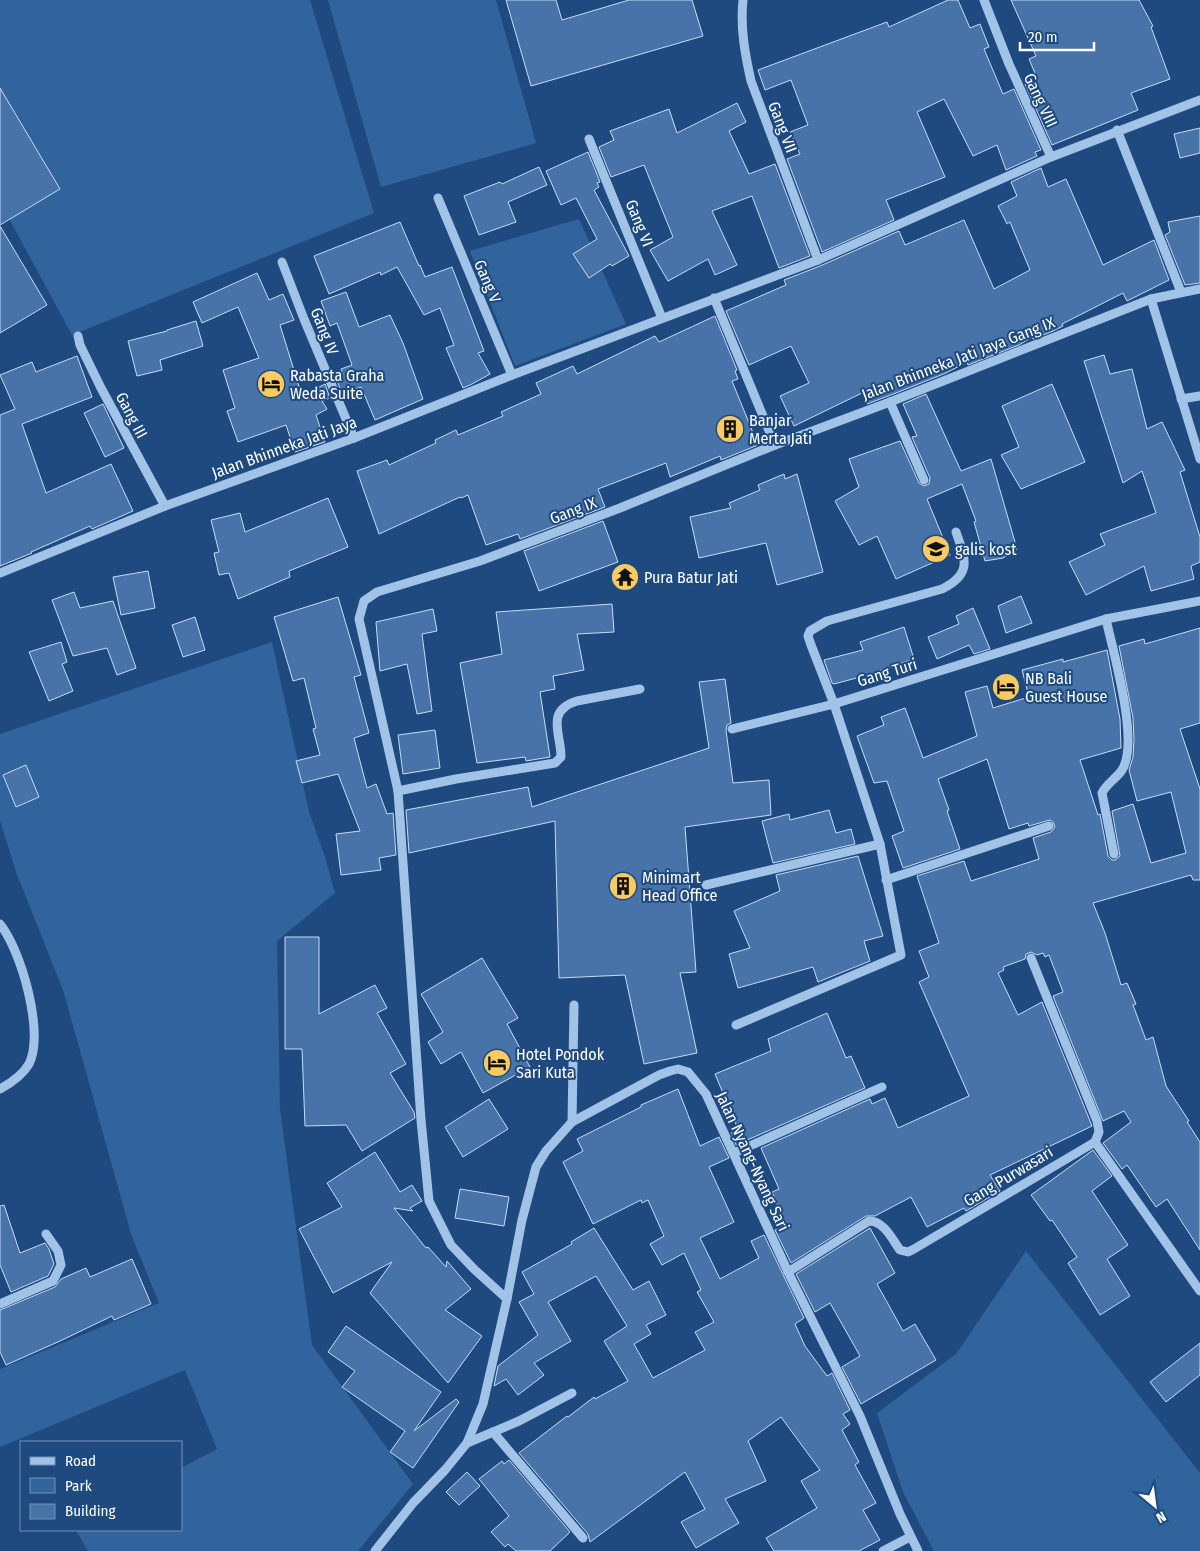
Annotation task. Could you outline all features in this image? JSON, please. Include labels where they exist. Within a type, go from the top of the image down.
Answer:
[{"type":"street","name":"Gang VII","points":[[743,0],[741,17],[745,53],[751,81],[818,260]]},
{"type":"street","name":"Gang VIII","points":[[984,0],[1008,64],[1051,157]]},
{"type":"street","name":"Jalan Bhinneka Jati Jaya","points":[[0,573],[165,506],[354,438],[512,375],[818,260],[1051,157],[1117,130],[1200,100]]},
{"type":"street","points":[[1117,130],[1181,292]]},
{"type":"street","name":"Gang VI","points":[[589,139],[662,318]]},
{"type":"street","name":"Gang V","points":[[438,198],[512,375]]},
{"type":"street","name":"Gang IV","points":[[282,262],[354,438]]},
{"type":"street","name":"Jalan Bhinneka Jati Jaya Gang IX","points":[[775,444],[890,402],[1151,299],[1200,289]]},
{"type":"street","points":[[714,298],[775,444]]},
{"type":"street","points":[[1151,299],[1200,459]]},
{"type":"street","name":"Gang III","points":[[78,336],[80,345],[101,388],[165,506]]},
{"type":"street","points":[[1182,399],[1200,396]]},
{"type":"street","points":[[890,402],[924,480]]},
{"type":"street","name":"Gang IX","points":[[398,792],[359,619],[364,602],[377,592],[480,560],[620,508],[775,444]]},
{"type":"street","points":[[736,1025],[901,954],[880,844],[834,704],[808,636],[810,631],[827,621],[942,589],[956,581],[963,571],[964,557],[956,532]]},
{"type":"street","name":"Gang Turi","points":[[732,729],[834,704],[1106,619],[1200,602]]},
{"type":"street","points":[[1106,619],[1128,724],[1127,754],[1123,769],[1105,785],[1102,793],[1114,854]]},
{"type":"street","points":[[507,1298],[475,1270],[451,1245],[429,1201],[421,1120],[398,792],[456,779],[554,763],[561,757],[556,719],[562,709],[569,703],[640,689]]},
{"type":"street","points":[[886,880],[1049,826]]},
{"type":"street","points":[[706,885],[880,844]]},
{"type":"street","points":[[0,924],[9,938],[28,992],[33,1014],[34,1031],[32,1057],[28,1065],[20,1076],[0,1089]]},
{"type":"street","points":[[1031,958],[1097,1121],[1098,1132],[1095,1142],[1200,1291]]},
{"type":"street","points":[[572,1122],[574,1005]]},
{"type":"street","name":"Jalan Nyang-Nyang Sari","points":[[375,1551],[413,1503],[445,1470],[467,1443],[483,1404],[522,1220],[536,1167],[546,1151],[572,1122],[659,1075],[678,1069],[688,1072],[706,1094],[788,1272],[860,1416],[910,1537],[918,1551]]},
{"type":"street","points":[[734,1153],[882,1087]]},
{"type":"street","name":"Gang Purwasari","points":[[788,1272],[869,1221],[875,1221],[881,1225],[900,1250],[904,1252],[914,1249],[1095,1142]]},
{"type":"street","points":[[0,1304],[53,1281],[62,1265],[58,1251],[46,1234]]},
{"type":"street","points":[[467,1443],[519,1421],[572,1392]]},
{"type":"street","points":[[493,1432],[583,1538]]},
{"type":"street","points":[[883,1551],[910,1537]]},
{"type":"green space","points":[[0,0],[310,0],[374,213],[72,335],[0,202]]},
{"type":"green space","points":[[328,0],[496,0],[536,143],[381,187]]},
{"type":"green space","points":[[579,219],[626,324],[515,366],[470,251]]},
{"type":"green space","points":[[272,642],[309,812],[335,893],[277,941],[280,1109],[312,1345],[413,1484],[358,1551],[88,1551],[77,1531],[182,1531],[182,1467],[217,1449],[185,1370],[0,1447],[0,1369],[159,1303],[131,1234],[64,993],[16,872],[0,820],[0,734]]},
{"type":"green space","points":[[1026,1251],[1200,1473],[1200,1551],[934,1551],[903,1492],[877,1413],[956,1354]]},
{"type":"building","points":[[506,0],[556,0],[562,20],[629,0],[692,0],[703,36],[531,86]]},
{"type":"building","points":[[948,0],[958,0],[970,28],[980,24],[989,47],[984,49],[1003,94],[1014,89],[1041,150],[1035,152],[1037,156],[1006,170],[997,145],[973,156],[944,99],[917,112],[945,177],[886,200],[894,220],[822,252],[787,159],[800,154],[790,132],[808,125],[791,80],[765,90],[758,70],[887,22],[889,27]]},
{"type":"building","points":[[1011,0],[1139,0],[1153,26],[1151,27],[1170,79],[1131,93],[1138,110],[1052,145],[1025,84],[1037,78],[1029,59],[1036,56]]},
{"type":"building","points":[[0,88],[60,189],[0,225]]},
{"type":"building","points":[[737,103],[746,122],[729,131],[749,174],[775,164],[810,256],[779,268],[752,196],[712,211],[737,265],[715,275],[708,259],[668,281],[650,250],[673,237],[644,165],[611,177],[599,147],[614,140],[610,131],[669,109],[677,133]]},
{"type":"building","points":[[1200,128],[1200,153],[1180,158],[1174,134]]},
{"type":"building","points":[[588,152],[600,182],[597,183],[599,187],[594,190],[629,256],[612,266],[610,264],[589,278],[573,254],[597,239],[576,198],[561,205],[546,171]]},
{"type":"building","points":[[539,167],[547,185],[508,202],[516,222],[479,235],[464,196],[500,182],[502,184]]},
{"type":"building","points":[[1041,168],[1048,187],[1066,179],[1103,265],[1154,240],[1169,280],[1127,301],[1123,293],[1062,324],[1063,326],[1053,331],[1033,339],[1032,337],[1019,345],[968,365],[967,362],[946,373],[867,404],[862,393],[794,426],[780,396],[809,383],[791,346],[749,365],[726,311],[786,285],[784,280],[899,231],[905,245],[964,220],[994,289],[1030,270],[1010,222],[1007,224],[998,206],[1017,196],[1011,182]]},
{"type":"building","points":[[1200,216],[1200,283],[1185,285],[1165,235],[1170,232],[1168,222]]},
{"type":"building","points":[[400,222],[425,277],[452,267],[484,351],[478,353],[490,374],[463,388],[446,348],[454,345],[440,308],[424,315],[397,267],[381,275],[380,272],[329,294],[314,256]]},
{"type":"building","points":[[0,226],[47,305],[0,333]]},
{"type":"building","points":[[257,273],[269,300],[283,294],[294,320],[280,325],[302,396],[325,384],[330,398],[322,401],[327,409],[316,415],[325,442],[295,452],[286,425],[238,442],[227,411],[235,408],[223,370],[259,358],[238,307],[202,323],[193,302]]},
{"type":"building","points":[[346,292],[359,327],[390,315],[403,343],[423,399],[375,420],[361,387],[342,394],[336,378],[343,375],[341,369],[352,365],[337,323],[330,326],[321,301]]},
{"type":"building","points":[[715,316],[737,370],[735,371],[738,379],[732,381],[758,445],[721,460],[720,456],[670,477],[666,463],[598,489],[605,507],[520,539],[518,534],[486,545],[468,495],[379,534],[357,471],[387,460],[389,465],[436,443],[435,440],[456,430],[458,435],[503,416],[501,412],[541,394],[536,383],[573,366],[577,374],[655,336],[659,342]]},
{"type":"building","points":[[196,321],[203,346],[160,360],[162,370],[137,376],[128,341]]},
{"type":"building","points":[[1104,355],[1110,374],[1132,369],[1147,429],[1162,422],[1185,470],[1180,472],[1200,537],[1200,562],[1191,566],[1194,579],[1151,591],[1144,566],[1086,595],[1069,562],[1105,545],[1100,534],[1156,513],[1142,471],[1123,483],[1084,361]]},
{"type":"building","points":[[77,356],[92,397],[22,424],[46,493],[111,464],[133,511],[92,529],[90,526],[0,566],[0,415],[15,409],[0,375],[32,362],[36,372]]},
{"type":"building","points":[[1052,384],[1085,462],[1021,489],[1001,455],[1019,447],[1002,406]]},
{"type":"building","points":[[926,394],[961,471],[991,459],[1017,549],[1003,558],[985,561],[974,522],[976,521],[962,484],[927,499],[950,555],[896,579],[877,536],[859,545],[835,501],[859,487],[849,459],[900,441],[919,483],[924,486],[929,484],[930,478],[912,437],[917,436],[903,404]]},
{"type":"building","points":[[103,404],[124,448],[105,457],[84,413]]},
{"type":"building","points":[[784,474],[785,479],[797,474],[823,572],[777,585],[766,543],[699,558],[690,517],[731,508],[729,503],[760,490],[758,485]]},
{"type":"building","points":[[328,498],[348,547],[289,571],[290,577],[238,599],[229,573],[219,575],[214,553],[219,552],[211,520],[240,513],[245,532]]},
{"type":"building","points":[[603,521],[618,562],[539,591],[524,551]]},
{"type":"building","points":[[148,571],[155,608],[121,615],[113,577]]},
{"type":"building","points":[[74,592],[80,608],[113,601],[136,668],[117,675],[107,648],[73,656],[52,600]]},
{"type":"building","points":[[1021,596],[1032,623],[1006,633],[998,606]]},
{"type":"building","points":[[338,597],[361,675],[354,677],[369,733],[354,738],[367,788],[376,784],[387,814],[393,813],[396,855],[379,858],[381,870],[341,875],[336,834],[360,831],[338,774],[302,783],[296,761],[320,755],[313,729],[316,728],[304,678],[293,681],[274,617]]},
{"type":"building","points":[[612,604],[614,632],[577,634],[584,670],[553,676],[555,689],[540,692],[550,757],[526,761],[525,757],[477,763],[460,663],[502,654],[496,612]]},
{"type":"building","points":[[973,608],[990,649],[974,654],[969,645],[937,659],[928,637],[959,624],[956,616]]},
{"type":"building","points":[[433,609],[437,631],[422,634],[432,711],[417,714],[407,664],[380,671],[376,622]]},
{"type":"building","points":[[195,617],[205,650],[183,657],[172,625]]},
{"type":"building","points":[[904,627],[914,659],[864,676],[832,683],[824,660],[863,650],[860,642]]},
{"type":"building","points":[[1200,628],[1200,723],[1180,729],[1200,789],[1200,880],[1193,880],[1191,875],[1093,903],[1105,933],[1121,985],[1127,983],[1136,1004],[1133,1005],[1146,1040],[1153,1037],[1166,1086],[1200,1142],[1200,1250],[1167,1199],[1156,1207],[1127,1165],[1122,1169],[1103,1143],[1131,1122],[1124,1111],[1103,1121],[1053,996],[1063,992],[1049,955],[1045,957],[1043,953],[1037,955],[1031,952],[1026,954],[1025,959],[1003,967],[1004,970],[998,973],[1018,1015],[1042,1002],[1092,1126],[990,1175],[1000,1191],[966,1211],[964,1208],[927,1227],[911,1197],[875,1216],[866,1216],[791,1263],[775,1230],[786,1225],[772,1192],[779,1189],[761,1148],[870,1099],[872,1104],[885,1098],[898,1128],[969,1096],[919,982],[929,977],[919,951],[939,943],[917,876],[964,861],[971,881],[1039,859],[1033,838],[1051,832],[1055,827],[1050,820],[1029,826],[1028,823],[1009,829],[987,759],[938,779],[960,849],[903,868],[892,836],[904,831],[887,781],[874,783],[857,736],[884,725],[881,717],[905,708],[923,758],[977,736],[965,692],[987,686],[993,708],[1029,697],[1022,670],[1063,659],[1063,662],[1107,650],[1120,719],[1121,748],[1080,760],[1098,815],[1100,814],[1108,856],[1115,860],[1120,856],[1112,811],[1133,804],[1151,863],[1186,853],[1171,792],[1137,801],[1129,770],[1133,757],[1133,718],[1119,646],[1144,639],[1145,644]]},
{"type":"building","points":[[61,642],[67,662],[62,664],[73,691],[49,701],[29,652]]},
{"type":"building","name":"Minimart Head Office","points":[[725,679],[731,723],[727,725],[726,730],[733,783],[769,780],[771,815],[685,827],[696,972],[680,973],[697,1053],[644,1064],[625,975],[559,978],[555,821],[409,853],[406,810],[528,787],[532,807],[709,748],[699,682]]},
{"type":"building","points":[[435,730],[440,768],[403,774],[398,735]]},
{"type":"building","points":[[26,765],[39,797],[16,807],[3,775]]},
{"type":"building","points":[[829,810],[836,833],[851,829],[855,844],[773,863],[762,821],[789,814],[790,820]]},
{"type":"building","points":[[858,856],[883,936],[864,941],[870,961],[818,982],[813,967],[738,988],[729,954],[750,948],[734,911],[780,891],[776,875]]},
{"type":"building","points":[[285,937],[319,937],[319,1014],[375,985],[387,1008],[377,1013],[406,1064],[390,1073],[414,1112],[415,1118],[362,1151],[346,1125],[305,1126],[302,1049],[285,1049]]},
{"type":"building","points":[[482,958],[518,1018],[507,1024],[530,1067],[483,1093],[461,1052],[441,1064],[428,1042],[443,1032],[421,994]]},
{"type":"building","points":[[827,1013],[846,1058],[851,1056],[865,1088],[736,1145],[731,1132],[738,1129],[715,1074],[771,1051],[768,1039]]},
{"type":"building","points":[[678,1089],[700,1146],[719,1137],[729,1158],[709,1167],[734,1222],[700,1238],[720,1279],[759,1258],[751,1241],[764,1235],[804,1318],[795,1324],[805,1346],[827,1376],[832,1373],[850,1410],[843,1414],[850,1424],[842,1430],[859,1462],[855,1465],[876,1503],[863,1510],[880,1540],[859,1551],[774,1551],[766,1538],[817,1508],[801,1481],[820,1470],[781,1417],[748,1441],[766,1481],[725,1499],[739,1523],[696,1548],[681,1522],[705,1509],[685,1472],[590,1542],[588,1534],[519,1453],[594,1397],[595,1399],[628,1381],[604,1341],[627,1326],[596,1276],[548,1302],[571,1341],[534,1363],[544,1375],[518,1395],[506,1379],[494,1386],[498,1366],[538,1335],[519,1302],[534,1294],[522,1272],[572,1244],[571,1242],[594,1228],[633,1290],[649,1281],[666,1315],[646,1325],[651,1334],[634,1344],[653,1378],[705,1350],[695,1332],[714,1322],[697,1292],[701,1290],[684,1253],[662,1265],[650,1244],[664,1236],[648,1200],[642,1203],[641,1200],[593,1224],[563,1162],[583,1151],[577,1139],[641,1107],[641,1105]]},
{"type":"building","points":[[489,1099],[508,1129],[463,1157],[445,1127]]},
{"type":"building","points":[[1093,1150],[1112,1176],[1092,1191],[1128,1245],[1107,1259],[1130,1296],[1100,1315],[1068,1263],[1077,1257],[1052,1220],[1050,1221],[1031,1195]]},
{"type":"building","points":[[375,1152],[400,1192],[412,1185],[422,1201],[410,1208],[413,1211],[394,1208],[426,1248],[428,1247],[446,1267],[447,1261],[471,1289],[445,1310],[482,1336],[448,1383],[370,1293],[392,1262],[333,1293],[299,1229],[342,1207],[327,1183]]},
{"type":"building","points":[[460,1189],[509,1197],[504,1226],[455,1218]]},
{"type":"building","points":[[4,1205],[20,1253],[45,1243],[54,1264],[48,1276],[11,1292],[0,1265],[0,1206]]},
{"type":"building","points":[[870,1228],[895,1273],[877,1284],[903,1331],[915,1324],[936,1360],[861,1404],[842,1367],[860,1356],[830,1303],[815,1312],[796,1274]]},
{"type":"building","points":[[132,1259],[151,1304],[114,1320],[112,1316],[6,1365],[0,1352],[0,1310],[55,1287],[61,1279],[86,1268],[90,1277]]},
{"type":"building","points":[[346,1326],[441,1392],[414,1431],[456,1399],[459,1402],[413,1468],[390,1452],[405,1431],[342,1387],[355,1371],[328,1352]]},
{"type":"building","points":[[1200,1343],[1200,1375],[1166,1402],[1150,1382]]},
{"type":"building","points":[[509,1460],[570,1532],[550,1551],[516,1551],[508,1544],[505,1547],[491,1532],[509,1516],[479,1479],[502,1461],[504,1464]]},
{"type":"building","points":[[467,1472],[480,1486],[459,1505],[446,1492]]},
{"type":"place","name":"Rabasta Graha Weda Suite","points":[[271,384]]},
{"type":"place","name":"Banjar Merta Jati","points":[[730,429]]},
{"type":"place","name":"galis kost","points":[[936,549]]},
{"type":"place","name":"Pura Batur Jati","points":[[625,577]]},
{"type":"place","name":"NB Bali Guest House","points":[[1006,687]]},
{"type":"place","name":"Minimart Head Office","points":[[623,886]]},
{"type":"place","name":"Hotel Pondok Sari Kuta","points":[[497,1063]]}]
